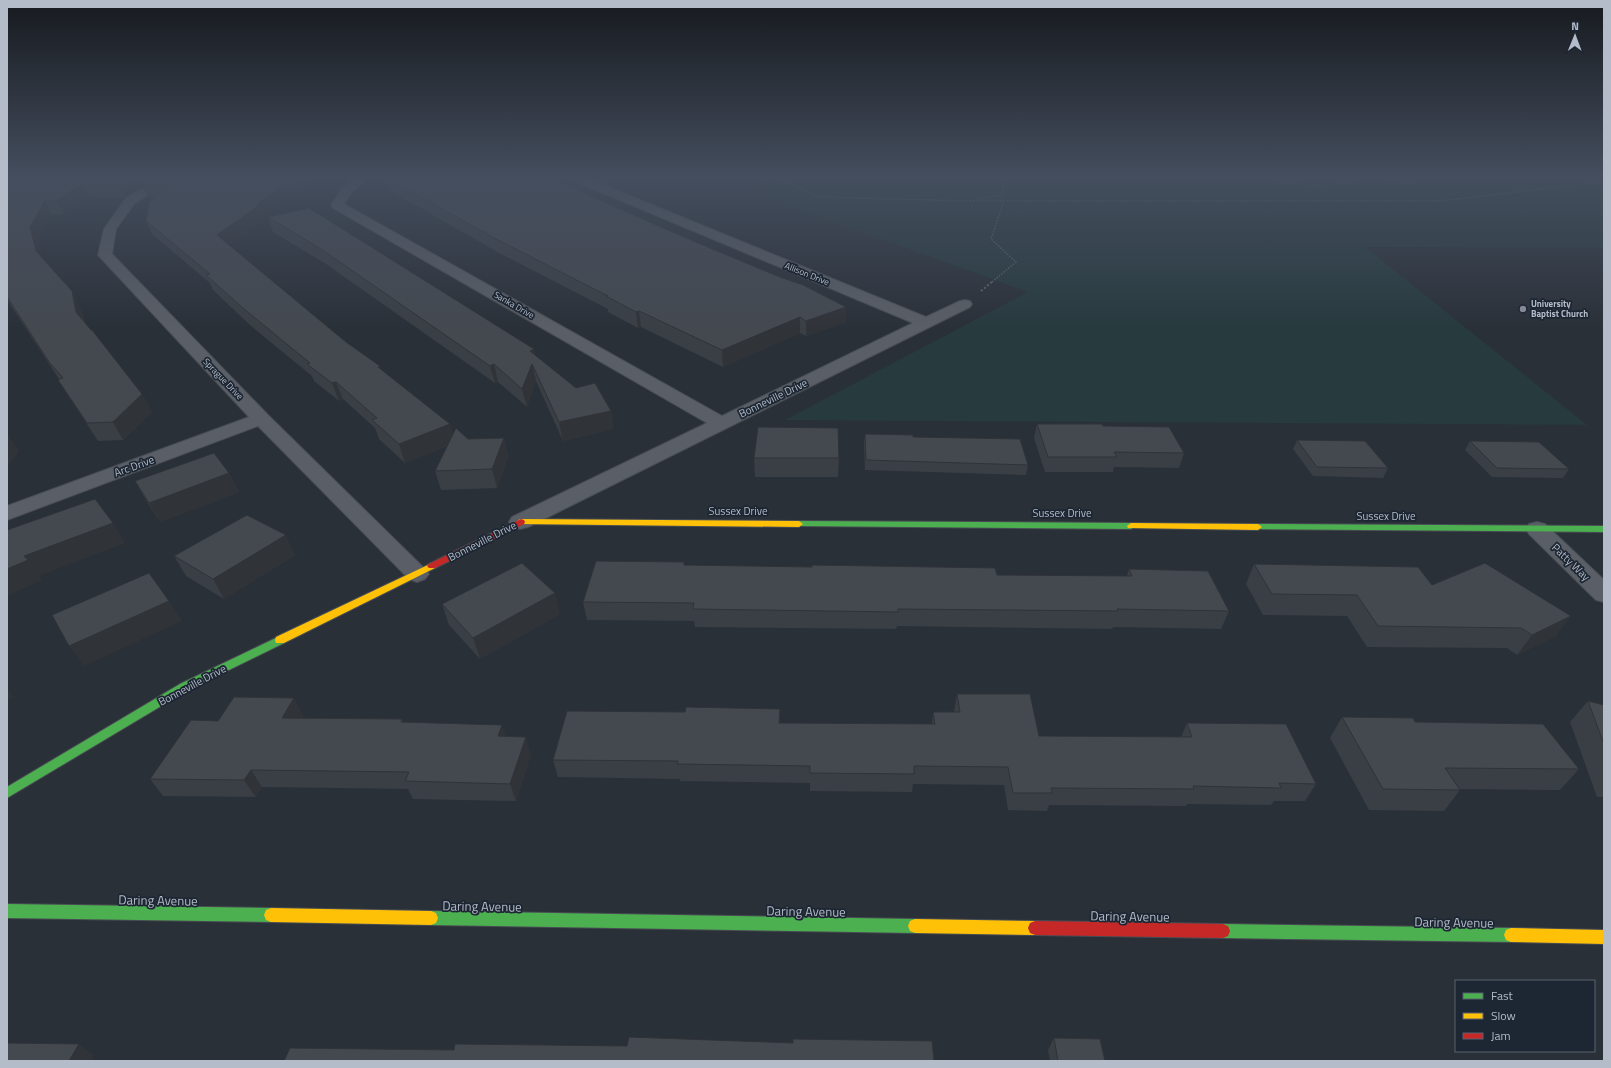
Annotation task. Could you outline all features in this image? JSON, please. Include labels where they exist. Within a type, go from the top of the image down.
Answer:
[{"type":"street","name":"Sprague Drive","points":[[110,229],[105,256],[261,419],[417,574]]},
{"type":"street","name":"Sanka Drive","points":[[381,229],[721,423]]},
{"type":"street","name":"Allison Drive","points":[[698,229],[926,323]]},
{"type":"street","name":"Bonneville Drive","points":[[7,793],[184,687],[965,304]]},
{"type":"street","name":"Arc Drive","points":[[7,513],[261,419]]},
{"type":"street","name":"Sussex Drive","points":[[520,522],[1604,529]]},
{"type":"street","name":"Patty Way","points":[[1537,529],[1604,594]]},
{"type":"street","name":"Daring Avenue","points":[[7,911],[1604,937]]},
{"type":"path","points":[[965,304],[1016,262],[991,239],[994,229]]},
{"type":"green space","points":[[854,229],[1604,229],[1604,248],[1365,247],[1587,425],[785,420],[1028,292]]},
{"type":"building","points":[[7,229],[30,229],[36,251],[72,291],[76,312],[142,394],[113,422],[87,423],[58,380],[63,378],[49,362],[7,297]]},
{"type":"building","points":[[155,229],[226,229],[217,235],[346,342],[380,366],[378,367],[450,424],[399,444],[372,420],[377,418],[336,382],[332,383],[307,364],[310,363],[244,309],[206,275],[210,274]]},
{"type":"building","points":[[288,229],[342,229],[534,349],[530,351],[576,388],[595,383],[611,411],[559,422],[532,364],[522,389],[494,364],[490,366],[321,249]]},
{"type":"building","points":[[478,229],[665,229],[780,277],[803,285],[846,307],[806,321],[800,317],[722,350],[639,311],[636,312],[606,296],[608,296]]},
{"type":"building","points":[[1037,424],[1102,424],[1103,426],[1169,427],[1184,453],[1114,452],[1117,457],[1048,457]]},
{"type":"building","points":[[758,427],[838,428],[839,458],[754,458]]},
{"type":"building","points":[[456,428],[468,439],[504,438],[492,469],[435,471]]},
{"type":"building","points":[[865,434],[913,435],[913,437],[1020,439],[1028,465],[866,460]]},
{"type":"building","points":[[1297,440],[1365,441],[1388,468],[1317,467]]},
{"type":"building","points":[[1470,441],[1539,442],[1569,469],[1497,468]]},
{"type":"building","points":[[214,453],[229,473],[149,503],[135,481]]},
{"type":"building","points":[[95,499],[113,523],[24,556],[28,560],[7,569],[7,530]]},
{"type":"building","points":[[247,515],[286,535],[213,579],[174,556]]},
{"type":"building","points":[[596,561],[684,562],[684,565],[812,567],[812,565],[995,568],[997,575],[1132,576],[1129,569],[1208,571],[1229,611],[1117,609],[1118,611],[898,609],[898,612],[693,609],[694,603],[583,602]]},
{"type":"building","points":[[522,563],[555,593],[473,638],[442,604]]},
{"type":"building","points":[[1485,563],[1571,616],[1532,635],[1521,628],[1378,626],[1357,595],[1272,594],[1254,564],[1418,567],[1432,585]]},
{"type":"building","points":[[149,573],[169,601],[69,646],[52,615]]},
{"type":"building","points":[[957,694],[1030,694],[1039,736],[1192,737],[1187,723],[1286,724],[1316,784],[1279,783],[1281,788],[1193,786],[1194,789],[1051,788],[1052,793],[1013,793],[1008,767],[914,766],[914,774],[810,773],[810,766],[677,764],[678,761],[553,760],[567,711],[685,712],[686,707],[780,709],[779,723],[935,724],[933,712],[960,712]]},
{"type":"building","points":[[234,697],[294,698],[282,718],[402,719],[401,722],[502,725],[498,736],[526,737],[510,784],[405,781],[409,772],[251,770],[244,780],[150,779],[191,720],[218,721]]},
{"type":"building","points":[[1588,701],[1604,705],[1604,744]]},
{"type":"building","points":[[1342,717],[1413,718],[1415,722],[1543,724],[1579,769],[1445,768],[1460,790],[1383,789]]},
{"type":"building","points":[[629,1037],[793,1043],[793,1039],[932,1041],[934,1061],[284,1061],[290,1048],[454,1050],[455,1044],[627,1046]]},
{"type":"building","points":[[1054,1038],[1100,1039],[1105,1061],[1058,1061]]},
{"type":"building","points":[[7,1043],[79,1044],[69,1061],[7,1061]]},
{"type":"traffic: fast","points":[[799,524],[1131,526]]},
{"type":"traffic: fast","points":[[1258,527],[1604,529]]},
{"type":"traffic: fast","points":[[7,793],[184,687],[280,640]]},
{"type":"traffic: fast","points":[[7,911],[271,915]]},
{"type":"traffic: fast","points":[[431,918],[915,926]]},
{"type":"traffic: fast","points":[[1223,931],[1511,935]]},
{"type":"traffic: slow","points":[[521,522],[799,524]]},
{"type":"traffic: slow","points":[[1131,526],[1258,527]]},
{"type":"traffic: slow","points":[[280,640],[432,566]]},
{"type":"traffic: slow","points":[[271,915],[431,918]]},
{"type":"traffic: slow","points":[[915,926],[1035,928]]},
{"type":"traffic: slow","points":[[1511,935],[1604,937]]},
{"type":"traffic: jam","points":[[432,566],[521,522]]},
{"type":"traffic: jam","points":[[1035,928],[1223,931]]},
{"type":"place","name":"University Baptist Church","points":[[1523,309]]}]
